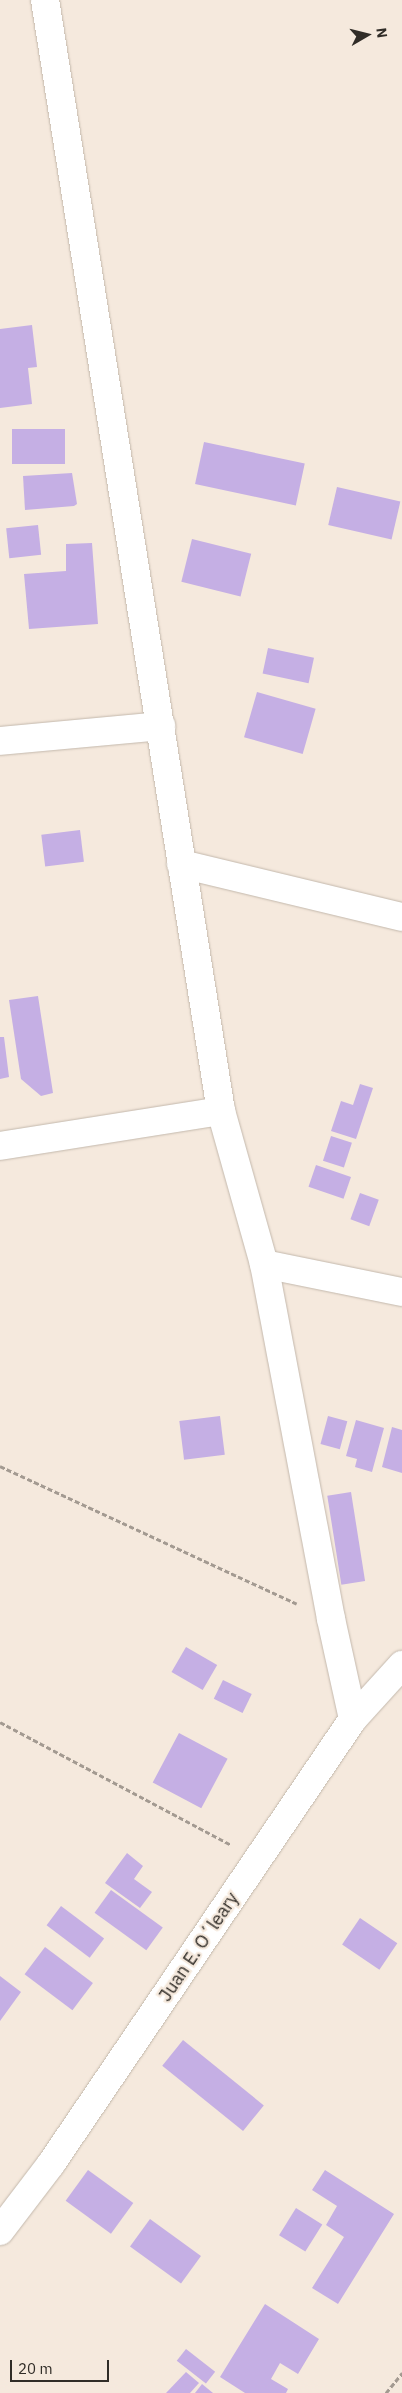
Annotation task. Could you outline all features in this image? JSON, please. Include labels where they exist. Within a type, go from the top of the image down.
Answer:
[{"type":"street","points":[[45,0],[221,1110],[264,1264],[331,1620],[353,1719]]},
{"type":"street","points":[[0,740],[161,726]]},
{"type":"street","points":[[182,864],[402,917]]},
{"type":"street","points":[[0,1146],[221,1110]]},
{"type":"street","points":[[264,1264],[402,1292]]},
{"type":"street","name":"Juan E. O´leary","points":[[0,2231],[51,2164],[353,1719],[402,1666]]},
{"type":"path","points":[[0,1466],[331,1620]]},
{"type":"path","points":[[0,1722],[258,1860]]},
{"type":"path","points":[[386,2393],[402,2373]]},
{"type":"building","points":[[32,325],[37,367],[28,368],[32,404],[0,408],[0,329]]},
{"type":"building","points":[[12,429],[65,429],[65,464],[12,464]]},
{"type":"building","points":[[204,442],[305,463],[296,505],[195,484]]},
{"type":"building","points":[[72,473],[77,504],[74,506],[25,510],[23,476]]},
{"type":"building","points":[[337,487],[400,502],[392,540],[328,525]]},
{"type":"building","points":[[38,525],[41,555],[9,558],[6,528]]},
{"type":"building","points":[[192,539],[251,554],[241,596],[181,582]]},
{"type":"building","points":[[92,543],[98,624],[29,629],[24,574],[66,571],[66,544]]},
{"type":"building","points":[[268,648],[314,658],[309,683],[263,673]]},
{"type":"building","points":[[257,692],[316,709],[303,754],[244,737]]},
{"type":"building","points":[[80,830],[84,862],[45,867],[41,835]]},
{"type":"building","points":[[38,996],[53,1093],[41,1096],[21,1079],[9,1000]]},
{"type":"building","points":[[0,1037],[4,1037],[9,1077],[0,1079]]},
{"type":"building","points":[[360,1084],[373,1088],[356,1139],[331,1131],[341,1101],[353,1105]]},
{"type":"building","points":[[331,1136],[352,1143],[344,1168],[323,1161]]},
{"type":"building","points":[[316,1165],[351,1177],[343,1199],[309,1187]]},
{"type":"building","points":[[360,1193],[379,1200],[369,1226],[350,1219]]},
{"type":"building","points":[[220,1416],[225,1455],[184,1460],[179,1421]]},
{"type":"building","points":[[328,1416],[347,1421],[340,1449],[320,1444]]},
{"type":"building","points":[[356,1420],[384,1428],[372,1472],[355,1467],[357,1459],[346,1456]]},
{"type":"building","points":[[392,1427],[402,1430],[402,1473],[382,1467]]},
{"type":"building","points":[[351,1492],[365,1581],[341,1585],[327,1496]]},
{"type":"building","points":[[186,1647],[217,1665],[203,1690],[172,1672]]},
{"type":"building","points":[[223,1680],[252,1694],[243,1713],[214,1699]]},
{"type":"building","points":[[179,1733],[228,1759],[201,1808],[153,1782]]},
{"type":"building","points":[[127,1853],[143,1866],[134,1879],[152,1892],[140,1908],[105,1883]]},
{"type":"building","points":[[111,1890],[163,1928],[146,1950],[95,1913]]},
{"type":"building","points":[[61,1906],[104,1938],[90,1958],[47,1925]]},
{"type":"building","points":[[360,1918],[397,1943],[379,1970],[342,1945]]},
{"type":"building","points":[[45,1947],[93,1983],[72,2010],[25,1974]]},
{"type":"building","points":[[0,1976],[21,1992],[0,2021]]},
{"type":"building","points":[[183,2040],[264,2105],[243,2131],[162,2066]]},
{"type":"building","points":[[88,2170],[133,2203],[111,2234],[66,2201]]},
{"type":"building","points":[[325,2170],[394,2214],[338,2304],[312,2288],[344,2237],[326,2225],[337,2206],[312,2190]]},
{"type":"building","points":[[296,2208],[322,2224],[305,2252],[279,2235]]},
{"type":"building","points":[[150,2219],[201,2256],[181,2284],[130,2247]]},
{"type":"building","points":[[265,2304],[319,2339],[298,2374],[280,2363],[271,2379],[288,2389],[286,2393],[245,2393],[220,2377]]},
{"type":"building","points":[[186,2349],[215,2372],[206,2384],[177,2361]]},
{"type":"building","points":[[186,2372],[199,2383],[190,2393],[166,2393]]},
{"type":"building","points":[[202,2384],[213,2393],[195,2393]]}]
